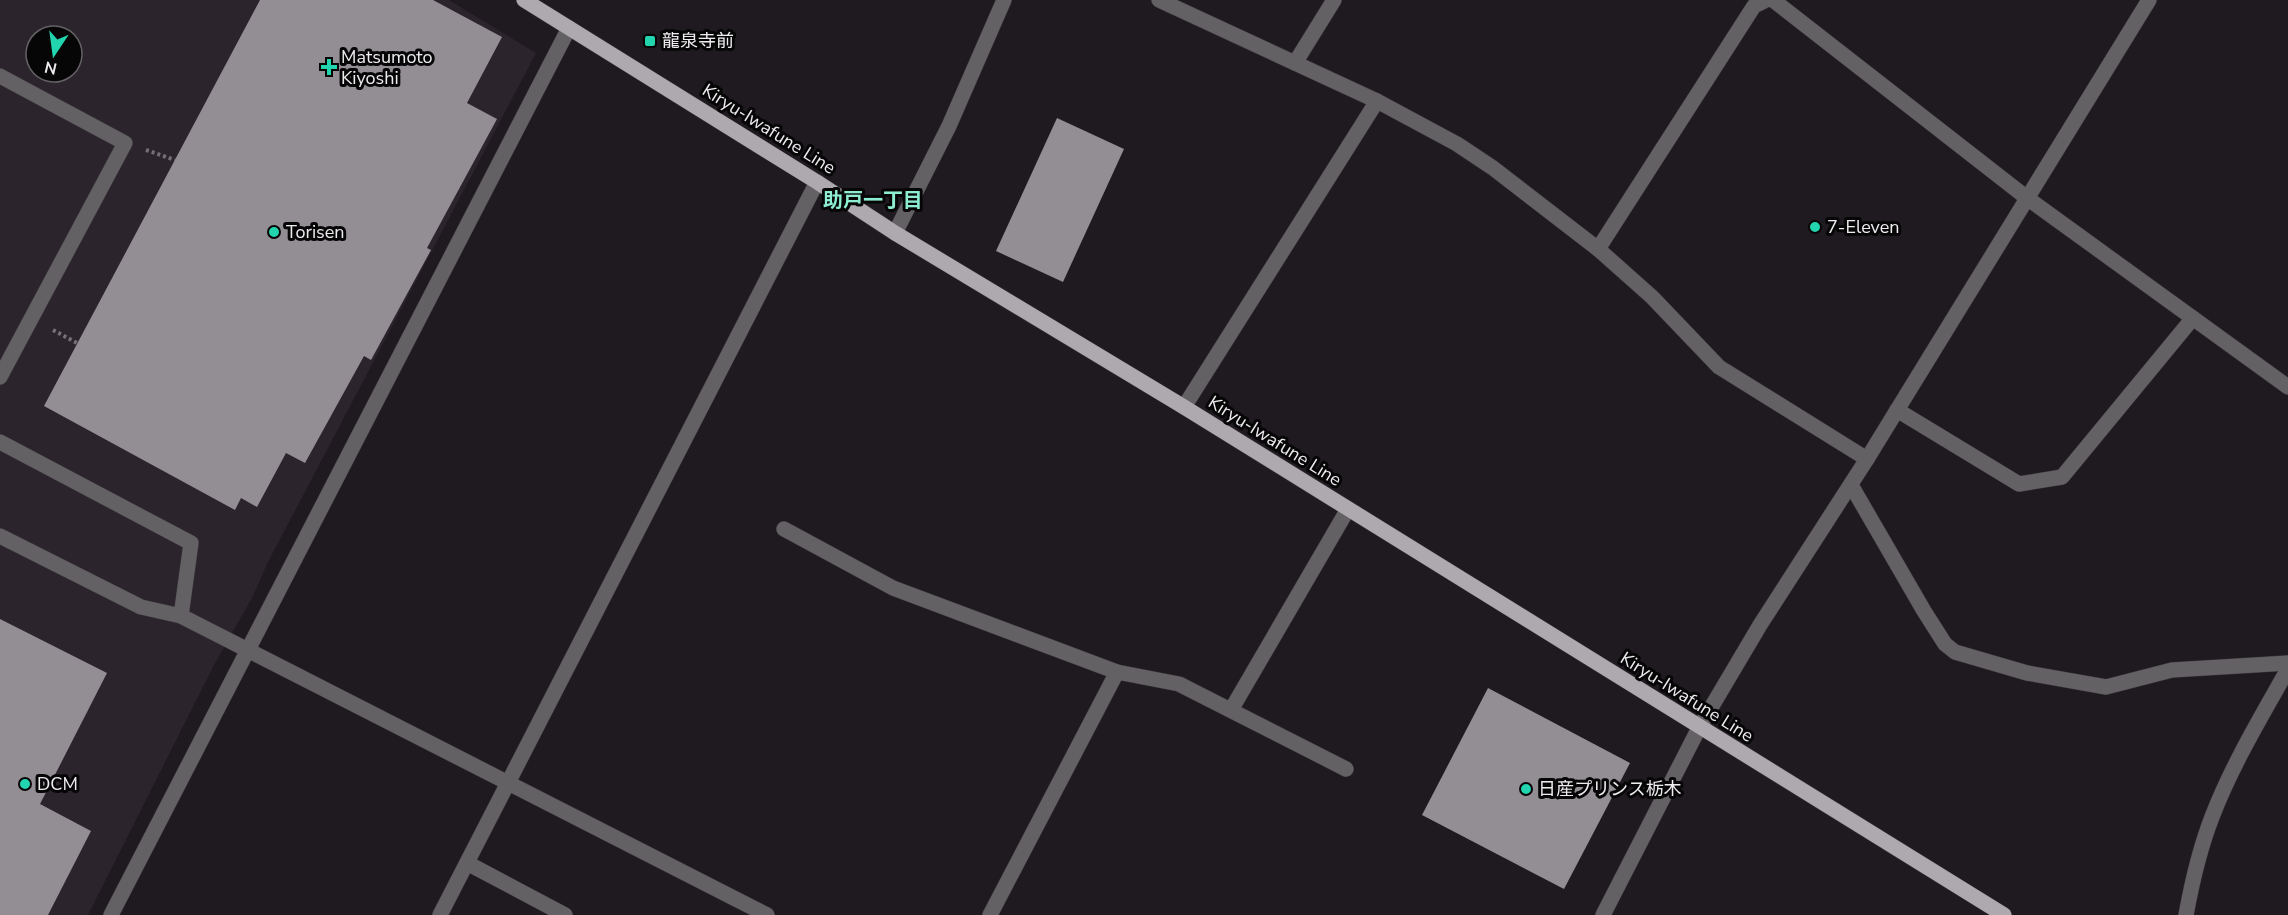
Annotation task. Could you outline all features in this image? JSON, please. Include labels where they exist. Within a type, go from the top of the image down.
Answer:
[{"type":"main road","name":"Kiryu-Iwafune Line","points":[[524,0],[896,233],[1184,407],[2004,915]]},
{"type":"street","points":[[896,233],[949,126],[1004,0]]},
{"type":"street","points":[[1159,0],[1377,101],[1457,144],[1493,168],[1598,249],[1652,297],[1719,367],[1867,459]]},
{"type":"street","points":[[1295,63],[1334,0]]},
{"type":"street","points":[[1598,249],[1754,6],[1766,0]]},
{"type":"street","points":[[1773,0],[2027,198],[2288,387]]},
{"type":"street","points":[[1603,915],[1699,728],[1760,625],[1867,459],[2149,0]]},
{"type":"street","points":[[111,915],[569,28]]},
{"type":"street","points":[[0,76],[125,144],[0,377]]},
{"type":"street","points":[[1184,407],[1377,101]]},
{"type":"street","points":[[441,915],[817,182]]},
{"type":"street","points":[[1897,410],[2019,484],[2062,477],[2193,318]]},
{"type":"street","points":[[0,442],[191,543],[181,616]]},
{"type":"street","points":[[1851,484],[1929,620],[1945,644],[1955,652],[2027,673],[2106,687],[2172,670],[2288,663]]},
{"type":"street","points":[[1231,710],[1348,509]]},
{"type":"street","points":[[784,529],[893,588],[1117,672],[1179,684],[1347,769]]},
{"type":"street","points":[[0,536],[141,607],[181,616],[767,915]]},
{"type":"street","points":[[2186,915],[2191,887],[2212,817],[2245,744],[2288,669]]},
{"type":"street","points":[[990,915],[1117,672]]},
{"type":"street","points":[[467,863],[565,915]]},
{"type":"shaded area","points":[[0,0],[449,0],[536,53],[268,562],[252,598],[215,663],[88,915],[0,915]]},
{"type":"building","points":[[260,0],[433,0],[502,37],[467,103],[497,119],[427,248],[431,250],[371,360],[364,356],[305,463],[286,453],[257,507],[241,498],[235,510],[44,406]]},
{"type":"building","points":[[1057,118],[1124,149],[1063,282],[996,251]]},
{"type":"building","name":"DCM","points":[[0,619],[107,673],[40,804],[91,831],[48,915],[0,915]]},
{"type":"building","name":"日産プリンス栃木","points":[[1488,688],[1630,763],[1564,889],[1422,815]]},
{"type":"place","name":"龍泉寺前","points":[[650,41]]},
{"type":"place","name":"Matsumoto Kiyoshi","points":[[329,67]]},
{"type":"place","name":"7-Eleven","points":[[1815,227]]},
{"type":"place","name":"Torisen","points":[[274,232]]},
{"type":"place","name":"DCM","points":[[25,784]]},
{"type":"place","name":"日産プリンス栃木","points":[[1526,789]]},
{"type":"district","name":"助戸一丁目","points":[[873,200]]}]
